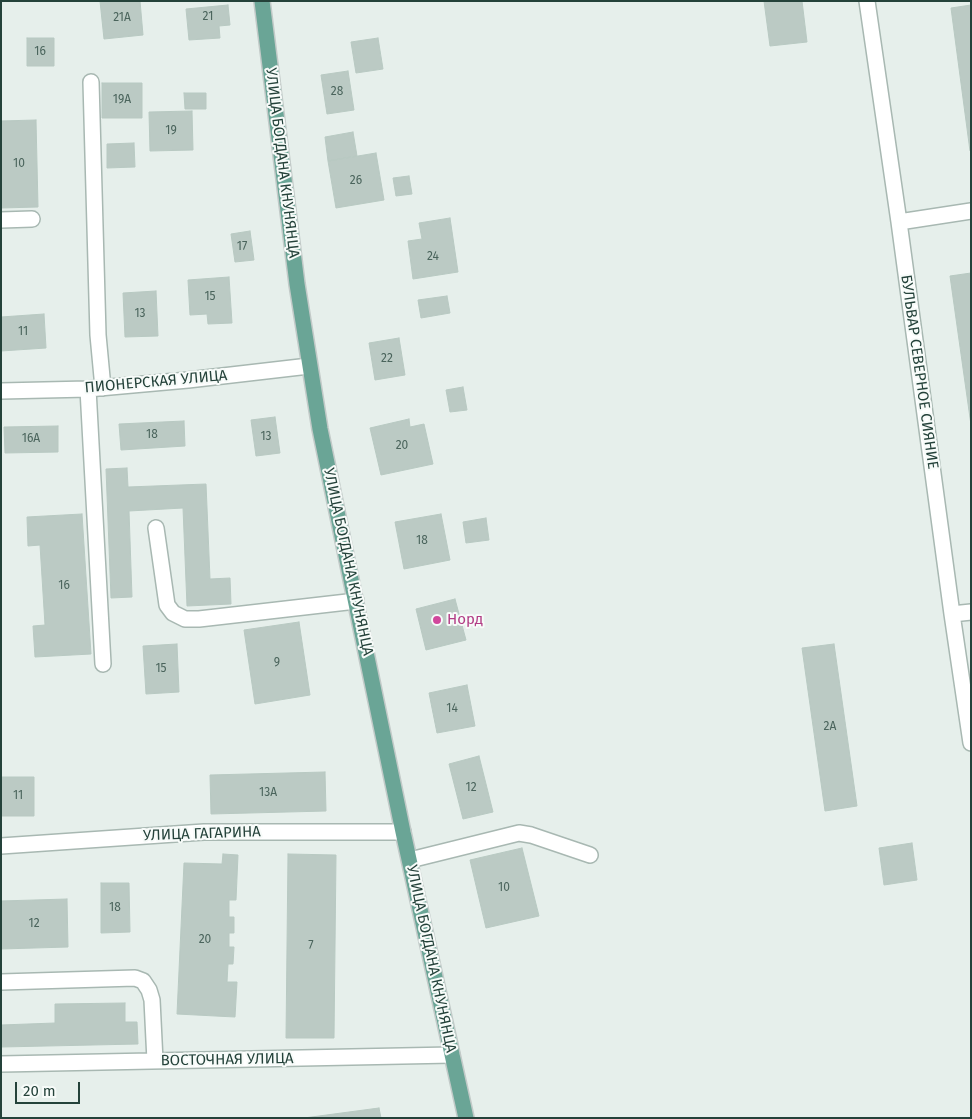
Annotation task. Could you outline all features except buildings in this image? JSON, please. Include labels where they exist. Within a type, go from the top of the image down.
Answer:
[{"type":"main road","name":"УЛИЦА БОГДАНА КНУНЯНЦА","points":[[262,1],[297,284],[320,429],[466,1118]]},
{"type":"street","name":"БУЛЬВАР СЕВЕРНОЕ СИЯНИЕ","points":[[867,1],[971,743]]},
{"type":"street","points":[[91,82],[98,316],[103,388]]},
{"type":"street","points":[[899,222],[971,211]]},
{"type":"street","points":[[1,220],[32,219]]},
{"type":"street","name":"ПИОНЕРСКАЯ УЛИЦА","points":[[1,391],[103,388],[309,366]]},
{"type":"street","points":[[88,389],[104,664]]},
{"type":"street","points":[[156,528],[167,605],[173,613],[185,619],[199,620],[356,601]]},
{"type":"street","points":[[952,614],[971,612]]},
{"type":"street","name":"УЛИЦА ГАГАРИНА","points":[[1,846],[204,832],[404,832]]},
{"type":"street","points":[[410,860],[519,833],[531,835],[590,855]]},
{"type":"street","points":[[1,982],[135,978],[144,981],[152,1000],[155,1061]]},
{"type":"street","name":"ВОСТОЧНАЯ УЛИЦА","points":[[1,1064],[452,1055]]},
{"type":"place","name":"Норд","points":[[437,620]]}]
